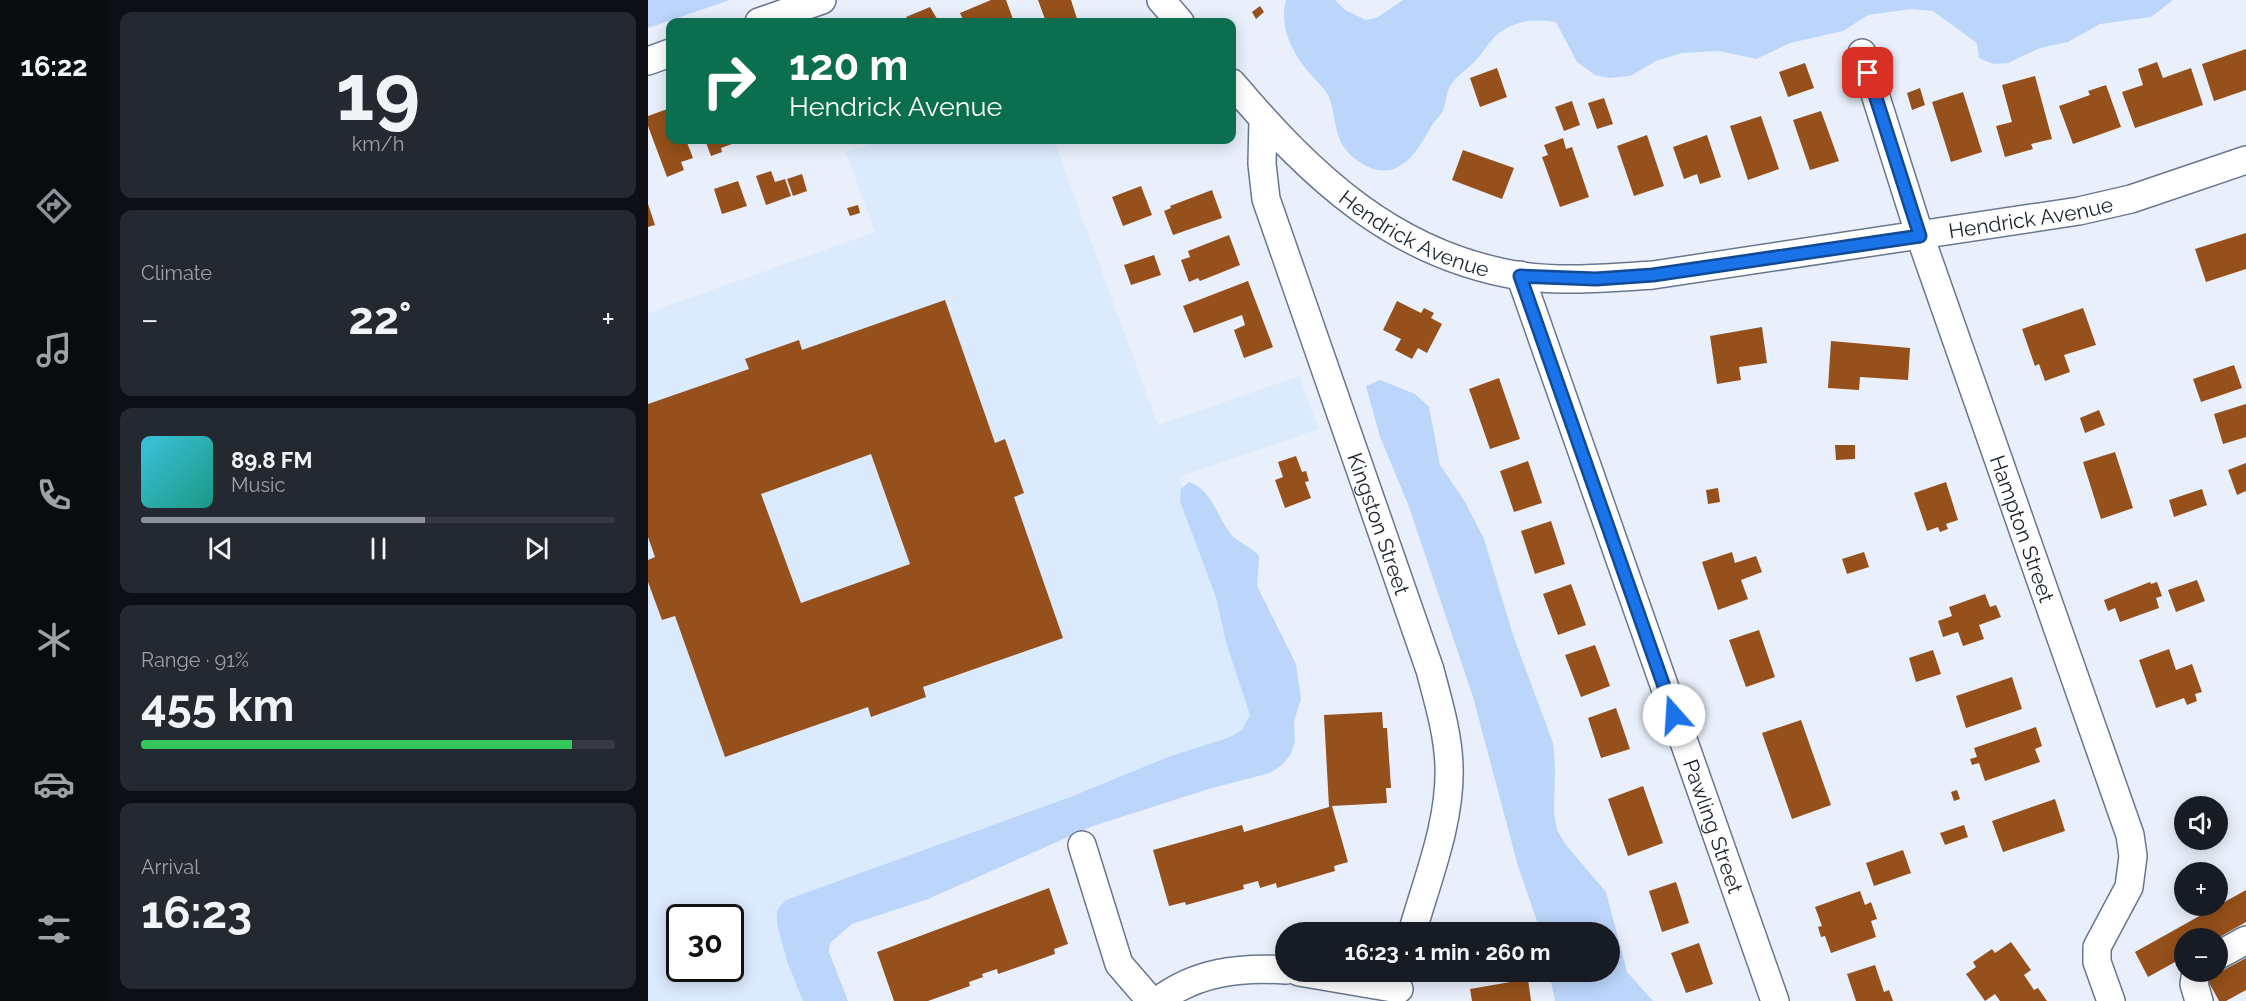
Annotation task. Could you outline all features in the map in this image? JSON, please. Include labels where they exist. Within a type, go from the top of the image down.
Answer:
[{"type":"street","points":[[766,18],[790,5],[822,0]]},
{"type":"street","points":[[1161,0],[1177,18]]},
{"type":"street","name":"Hampton Street","points":[[1862,53],[1920,236],[2130,835],[2133,856],[2129,887],[2102,935],[2097,950],[2097,962],[2111,1001]]},
{"type":"street","points":[[648,61],[666,54]]},
{"type":"street","name":"Hendrick Avenue","points":[[1236,88],[1315,173],[1374,218],[1434,249],[1520,276],[1596,279],[1653,275],[2108,206],[2246,160]]},
{"type":"street","name":"Kingston Street","points":[[1263,119],[1262,164],[1266,199],[1430,670],[1448,745],[1447,798],[1415,922]]},
{"type":"street","name":"Pawling Street","points":[[1520,276],[1775,1001]]},
{"type":"street","points":[[1082,845],[1119,964],[1151,1001]]},
{"type":"street","points":[[2228,950],[2246,940]]},
{"type":"street","points":[[1158,1001],[1182,986],[1216,973],[1260,968],[1275,969]]},
{"type":"street","points":[[1366,982],[1400,987]]},
{"type":"street","points":[[2194,982],[2199,1001]]},
{"type":"shaded area","points":[[648,0],[730,0],[677,18],[666,18],[666,22],[648,28]]},
{"type":"shaded area","points":[[1286,0],[1335,0],[1345,10],[1366,20],[1378,17],[1403,0],[2173,0],[2151,17],[2100,24],[2068,42],[2040,48],[2008,63],[1993,64],[1979,58],[1977,43],[1933,11],[1911,9],[1868,15],[1843,31],[1790,43],[1756,59],[1719,51],[1682,53],[1656,61],[1630,76],[1609,78],[1595,75],[1577,62],[1556,22],[1529,21],[1504,29],[1453,82],[1442,112],[1409,159],[1391,170],[1380,170],[1368,167],[1354,158],[1339,138],[1329,97],[1300,61],[1286,32],[1284,11]]},
{"type":"shaded area","points":[[871,144],[1055,144],[1158,425],[1299,376],[1319,429],[1179,477],[1272,731],[799,924],[822,1001],[648,1001],[648,313],[875,232],[846,152]]},
{"type":"shaded area","points":[[1380,380],[1415,394],[1429,407],[1440,465],[1465,502],[1484,539],[1514,638],[1553,743],[1554,812],[1557,830],[1566,845],[1606,892],[1614,922],[1537,922],[1518,866],[1473,697],[1408,504],[1380,437],[1366,386]]},
{"type":"shaded area","points":[[1189,482],[1197,486],[1208,497],[1233,536],[1259,556],[1257,586],[1296,664],[1301,699],[1294,721],[1295,742],[1291,754],[1282,765],[1270,773],[1212,788],[1093,826],[928,899],[852,924],[830,943],[829,952],[848,1001],[803,1001],[787,961],[777,924],[777,910],[786,900],[1073,796],[1168,757],[1228,738],[1242,730],[1250,715],[1226,642],[1216,597],[1180,501],[1181,489]]},
{"type":"shaded area","points":[[1620,945],[1627,972],[1653,1001],[1555,1001],[1551,982],[1620,982]]},
{"type":"building","points":[[991,0],[1006,0],[1013,18],[962,18],[960,13]]},
{"type":"building","points":[[1038,0],[1071,0],[1077,18],[1045,18]]},
{"type":"building","points":[[1260,6],[1264,12],[1256,19],[1252,12]]},
{"type":"building","points":[[930,7],[937,18],[907,18]]},
{"type":"building","points":[[2246,49],[2246,90],[2214,101],[2202,64]]},
{"type":"building","points":[[2157,62],[2163,78],[2191,68],[2203,105],[2135,128],[2122,92],[2143,85],[2138,69]]},
{"type":"building","points":[[1805,63],[1814,88],[1788,97],[1779,72]]},
{"type":"building","points":[[1497,68],[1507,97],[1480,107],[1470,78]]},
{"type":"building","points":[[2035,76],[2052,139],[2031,144],[2033,149],[2005,157],[1996,126],[2012,122],[2002,85]]},
{"type":"building","points":[[2106,85],[2121,127],[2073,144],[2059,106],[2090,95],[2088,91]]},
{"type":"building","points":[[1920,88],[1925,105],[1912,110],[1907,93]]},
{"type":"building","points":[[1963,92],[1982,152],[1951,162],[1932,102]]},
{"type":"building","points":[[1604,98],[1613,124],[1597,129],[1588,103]]},
{"type":"building","points":[[1572,101],[1580,125],[1564,131],[1555,107]]},
{"type":"building","points":[[666,109],[666,144],[688,144],[693,158],[681,162],[684,170],[667,177],[648,126],[648,116]]},
{"type":"building","points":[[1821,111],[1839,161],[1810,170],[1793,120]]},
{"type":"building","points":[[1761,116],[1779,169],[1748,180],[1730,126]]},
{"type":"building","points":[[1647,135],[1664,186],[1634,196],[1617,146]]},
{"type":"building","points":[[1707,135],[1721,177],[1700,184],[1697,174],[1684,179],[1673,147]]},
{"type":"building","points":[[1563,138],[1566,149],[1572,147],[1589,197],[1560,207],[1542,157],[1548,155],[1544,145]]},
{"type":"building","points":[[706,144],[732,144],[721,148],[722,152],[711,156]]},
{"type":"building","points":[[1463,150],[1514,168],[1502,199],[1452,180]]},
{"type":"building","points":[[771,171],[775,182],[785,179],[791,196],[766,205],[756,176]]},
{"type":"building","points":[[802,174],[807,191],[793,196],[787,179]]},
{"type":"building","points":[[738,181],[747,206],[722,214],[714,189]]},
{"type":"building","points":[[1141,186],[1152,215],[1123,226],[1112,197]]},
{"type":"building","points":[[1212,190],[1222,218],[1173,235],[1164,211],[1171,208],[1170,206]]},
{"type":"building","points":[[648,204],[655,225],[648,227]]},
{"type":"building","points":[[858,205],[860,213],[850,216],[847,208]]},
{"type":"building","points":[[2246,233],[2246,269],[2206,282],[2195,249]]},
{"type":"building","points":[[1229,235],[1240,265],[1200,281],[1198,278],[1189,282],[1181,260],[1190,257],[1188,251]]},
{"type":"building","points":[[1154,255],[1161,275],[1131,285],[1124,265]]},
{"type":"building","points":[[1248,281],[1273,347],[1244,358],[1234,330],[1245,325],[1242,315],[1194,333],[1183,306]]},
{"type":"building","points":[[945,300],[995,443],[1005,439],[1024,493],[1014,497],[1063,638],[923,687],[926,697],[871,717],[868,707],[725,757],[675,616],[662,620],[648,582],[648,560],[655,557],[648,537],[648,404],[749,369],[745,359],[799,340],[802,350]],"holes":[[[871,454],[910,564],[801,603],[761,494]]]},
{"type":"building","points":[[1397,301],[1421,313],[1424,308],[1434,313],[1431,318],[1442,324],[1427,353],[1418,348],[1412,359],[1395,350],[1401,339],[1383,330]]},
{"type":"building","points":[[2083,308],[2096,345],[2064,355],[2070,372],[2045,381],[2039,364],[2035,366],[2022,329]]},
{"type":"building","points":[[1762,327],[1767,363],[1739,367],[1741,380],[1717,384],[1710,336]]},
{"type":"building","points":[[1831,341],[1910,348],[1908,380],[1860,377],[1859,390],[1828,388]]},
{"type":"building","points":[[2234,365],[2242,388],[2201,402],[2193,379]]},
{"type":"building","points":[[1499,378],[1520,439],[1490,449],[1469,389]]},
{"type":"building","points":[[2246,404],[2246,437],[2223,444],[2214,414]]},
{"type":"building","points":[[2099,410],[2105,425],[2085,433],[2080,418]]},
{"type":"building","points":[[1835,445],[1855,445],[1855,459],[1836,460]]},
{"type":"building","points":[[2115,452],[2133,508],[2101,519],[2083,462]]},
{"type":"building","points":[[1296,456],[1302,472],[1306,471],[1309,481],[1305,482],[1311,498],[1285,508],[1275,480],[1283,477],[1278,462]]},
{"type":"building","points":[[1528,461],[1542,503],[1514,512],[1500,471]]},
{"type":"building","points":[[2246,463],[2246,491],[2237,495],[2228,470]]},
{"type":"building","points":[[1946,482],[1958,520],[1946,524],[1948,529],[1940,532],[1938,527],[1927,531],[1914,493]]},
{"type":"building","points":[[1718,488],[1720,502],[1708,504],[1706,490]]},
{"type":"building","points":[[2202,489],[2207,505],[2174,517],[2169,500]]},
{"type":"building","points":[[1551,521],[1565,564],[1535,574],[1521,531]]},
{"type":"building","points":[[1732,552],[1735,563],[1756,556],[1762,572],[1741,580],[1748,599],[1718,610],[1702,562]]},
{"type":"building","points":[[1864,552],[1869,567],[1847,574],[1842,559]]},
{"type":"building","points":[[2197,580],[2205,601],[2176,612],[2168,590]]},
{"type":"building","points":[[2150,582],[2151,584],[2157,582],[2162,596],[2156,598],[2159,608],[2120,622],[2115,608],[2108,611],[2104,600]]},
{"type":"building","points":[[1571,584],[1586,625],[1558,635],[1543,594]]},
{"type":"building","points":[[1985,594],[1990,607],[1996,605],[2001,617],[1979,625],[1984,639],[1963,646],[1958,632],[1943,637],[1938,621],[1952,616],[1949,607]]},
{"type":"building","points":[[1759,630],[1775,677],[1746,687],[1729,640]]},
{"type":"building","points":[[1595,645],[1610,686],[1581,697],[1565,655]]},
{"type":"building","points":[[2169,649],[2176,670],[2192,664],[2202,692],[2195,694],[2197,701],[2187,705],[2184,698],[2156,708],[2139,660]]},
{"type":"building","points":[[1933,650],[1941,674],[1916,682],[1909,658]]},
{"type":"building","points":[[2012,677],[2022,709],[1966,728],[1956,696]]},
{"type":"building","points":[[1616,708],[1630,749],[1601,758],[1588,718]]},
{"type":"building","points":[[1382,712],[1383,728],[1387,728],[1391,788],[1386,788],[1387,803],[1332,806],[1348,862],[1334,866],[1335,871],[1277,888],[1276,883],[1260,888],[1258,881],[1243,885],[1244,889],[1186,905],[1185,902],[1169,906],[1153,850],[1242,825],[1244,832],[1329,807],[1324,715]]},
{"type":"building","points":[[1801,720],[1831,805],[1792,819],[1762,733]]},
{"type":"building","points":[[2036,727],[2042,746],[2035,749],[2040,762],[1985,781],[1979,763],[1972,765],[1970,759],[1977,757],[1974,748]]},
{"type":"building","points":[[1643,786],[1663,843],[1628,856],[1608,799]]},
{"type":"building","points":[[1957,790],[1960,799],[1954,801],[1951,792]]},
{"type":"building","points":[[2055,799],[2065,831],[2003,852],[1992,821]]},
{"type":"building","points":[[1964,825],[1968,837],[1945,845],[1940,833]]},
{"type":"building","points":[[1903,850],[1911,873],[1874,886],[1866,863]]},
{"type":"building","points":[[1676,882],[1689,923],[1662,932],[1649,891]]},
{"type":"building","points":[[1049,888],[1068,944],[1054,949],[1055,954],[998,974],[997,969],[982,974],[983,977],[969,982],[970,986],[928,1001],[894,1001],[877,952]]},
{"type":"building","points":[[2246,890],[2246,922],[2228,932],[2228,928],[2178,928],[2199,916],[2228,916],[2228,900]]},
{"type":"building","points":[[1860,891],[1865,905],[1871,902],[1877,919],[1871,921],[1876,937],[1831,953],[1825,936],[1821,937],[1818,927],[1822,926],[1815,907]]},
{"type":"building","points":[[2174,930],[2174,963],[2148,977],[2135,952]]},
{"type":"building","points":[[2011,942],[2031,970],[2024,975],[2034,990],[2038,988],[2047,1001],[2000,1001],[1995,994],[1985,1001],[1966,974],[1976,967],[1973,962],[1992,949],[1995,953]]},
{"type":"building","points":[[1699,943],[1713,984],[1686,993],[1671,953]]},
{"type":"building","points":[[2246,958],[2246,990],[2226,1001],[2219,1001],[2209,982],[2228,982],[2228,968]]},
{"type":"building","points":[[1875,965],[1884,992],[1889,990],[1893,1001],[1856,1001],[1847,974]]},
{"type":"building","points":[[1511,982],[1528,982],[1531,1001],[1472,1001],[1470,989]]},
{"type":"route","points":[[1674,715],[1520,276],[1596,279],[1653,275],[1920,236],[1868,73]]}]
